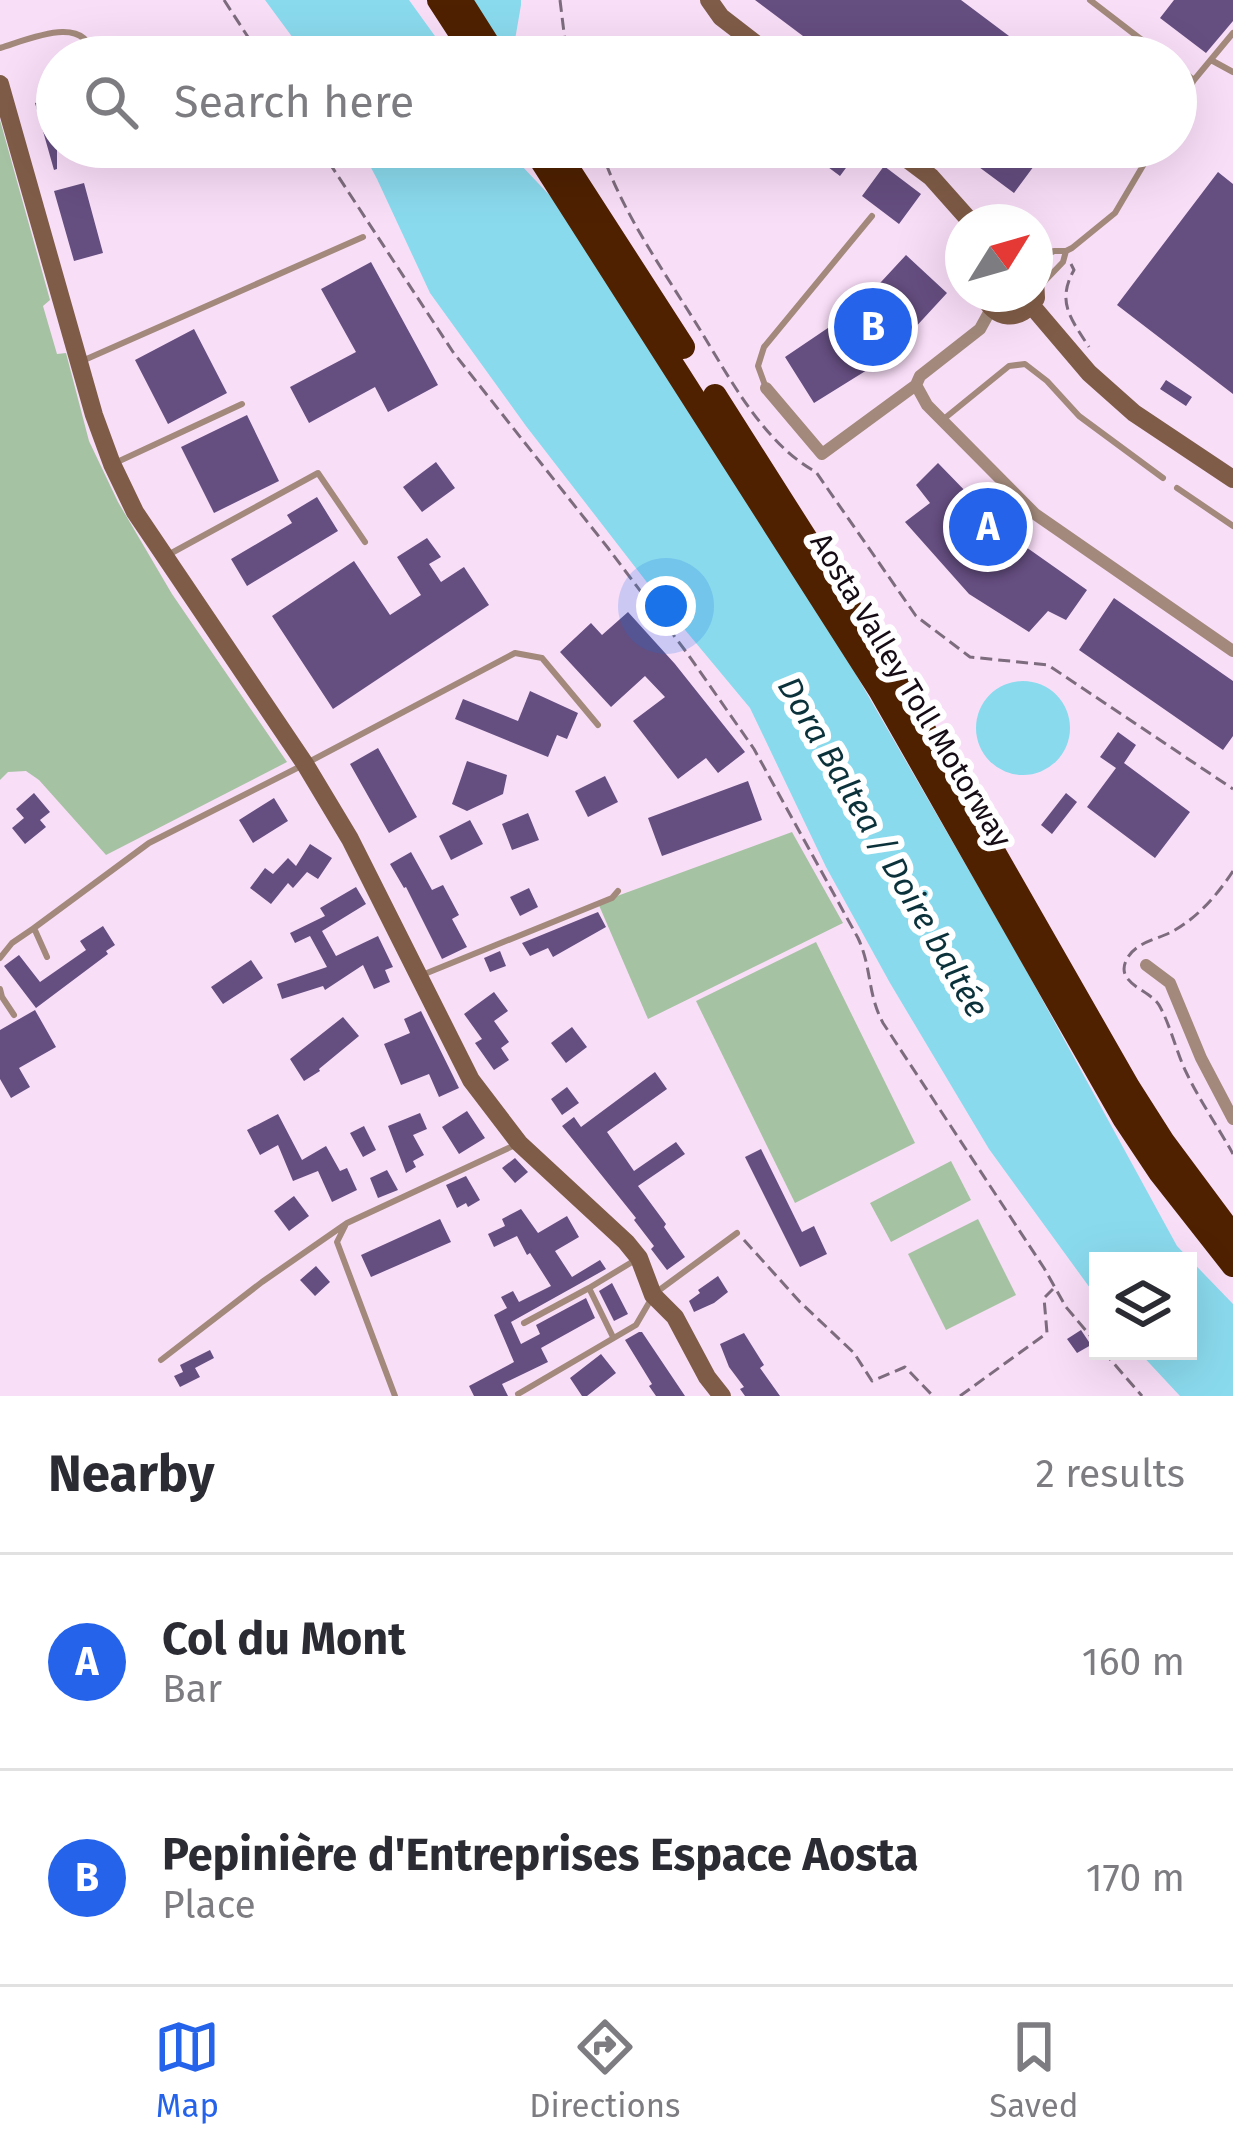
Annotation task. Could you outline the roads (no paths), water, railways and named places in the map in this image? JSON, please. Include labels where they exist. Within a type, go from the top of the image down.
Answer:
[{"type":"highway","points":[[439,0],[462,36]]},
{"type":"highway","points":[[460,0],[483,36]]},
{"type":"highway","name":"Aosta Valley Toll Motorway","points":[[547,168],[880,690],[1124,1118],[1233,1265]]},
{"type":"highway","name":"Aosta Valley Toll Motorway","points":[[567,168],[893,676],[1128,1087],[1233,1235]]},
{"type":"main road","points":[[709,0],[721,17],[746,36]]},
{"type":"main road","points":[[0,84],[79,363],[112,464],[135,512],[305,764],[350,839],[471,1080],[519,1143],[639,1258],[653,1295],[675,1317],[722,1396]]},
{"type":"main road","points":[[919,168],[955,204]]},
{"type":"main road","points":[[1049,312],[1089,373],[1134,413],[1233,479]]},
{"type":"street","points":[[766,388],[822,454],[916,385],[920,376],[980,329],[984,312]]},
{"type":"street","points":[[916,385],[927,405],[1035,514],[1233,651]]},
{"type":"street","points":[[1146,965],[1170,983],[1233,1119]]},
{"type":"lane","points":[[1090,0],[1137,36]]},
{"type":"lane","points":[[46,36],[69,30],[83,36]]},
{"type":"lane","points":[[1197,76],[1233,34]]},
{"type":"lane","points":[[0,48],[36,39]]},
{"type":"lane","points":[[1211,60],[1233,72]]},
{"type":"lane","points":[[1053,272],[1066,251],[1115,213],[1142,168]]},
{"type":"lane","points":[[766,388],[758,366],[764,346],[872,216]]},
{"type":"lane","points":[[79,363],[363,237]]},
{"type":"lane","points":[[1053,251],[1066,251]]},
{"type":"lane","points":[[942,420],[1009,366],[1025,364],[1078,416],[1163,478]]},
{"type":"lane","points":[[112,464],[242,404]]},
{"type":"lane","points":[[163,557],[318,473],[365,542]]},
{"type":"lane","points":[[1177,488],[1233,526]]},
{"type":"lane","points":[[0,958],[12,943],[149,843],[514,652],[542,658],[598,725]]},
{"type":"lane","points":[[418,976],[612,898],[618,891]]},
{"type":"lane","points":[[34,928],[47,957]]},
{"type":"lane","points":[[0,989],[14,1015]]},
{"type":"lane","points":[[161,1360],[347,1223],[519,1143]]},
{"type":"lane","points":[[347,1223],[337,1242],[395,1396]]},
{"type":"lane","points":[[518,1394],[636,1324],[653,1295],[737,1233]]},
{"type":"lane","points":[[524,1322],[639,1258]]},
{"type":"lane","points":[[589,1288],[613,1337]]},
{"type":"water","points":[[265,0],[409,0],[435,36],[292,36]]},
{"type":"water","points":[[462,0],[521,0],[516,36],[450,36]]},
{"type":"water","name":"Dora Baltea / Doire baltée","points":[[371,168],[524,168],[555,201],[832,633],[1183,1252],[1089,1252],[1089,1287],[989,1149],[890,983],[826,867],[750,708],[526,426],[430,293]]},
{"type":"water","points":[[1023,681],[1056,695],[1070,728],[1056,761],[1023,775],[990,761],[976,728],[990,695]]},
{"type":"water","points":[[1197,1267],[1233,1304],[1233,1396],[1180,1396],[1146,1360],[1197,1360]]},
{"type":"place","name":"Pepinière d'Entreprises Espace Aosta","points":[[873,327]]},
{"type":"place","name":"Col du Mont","points":[[988,527]]}]
